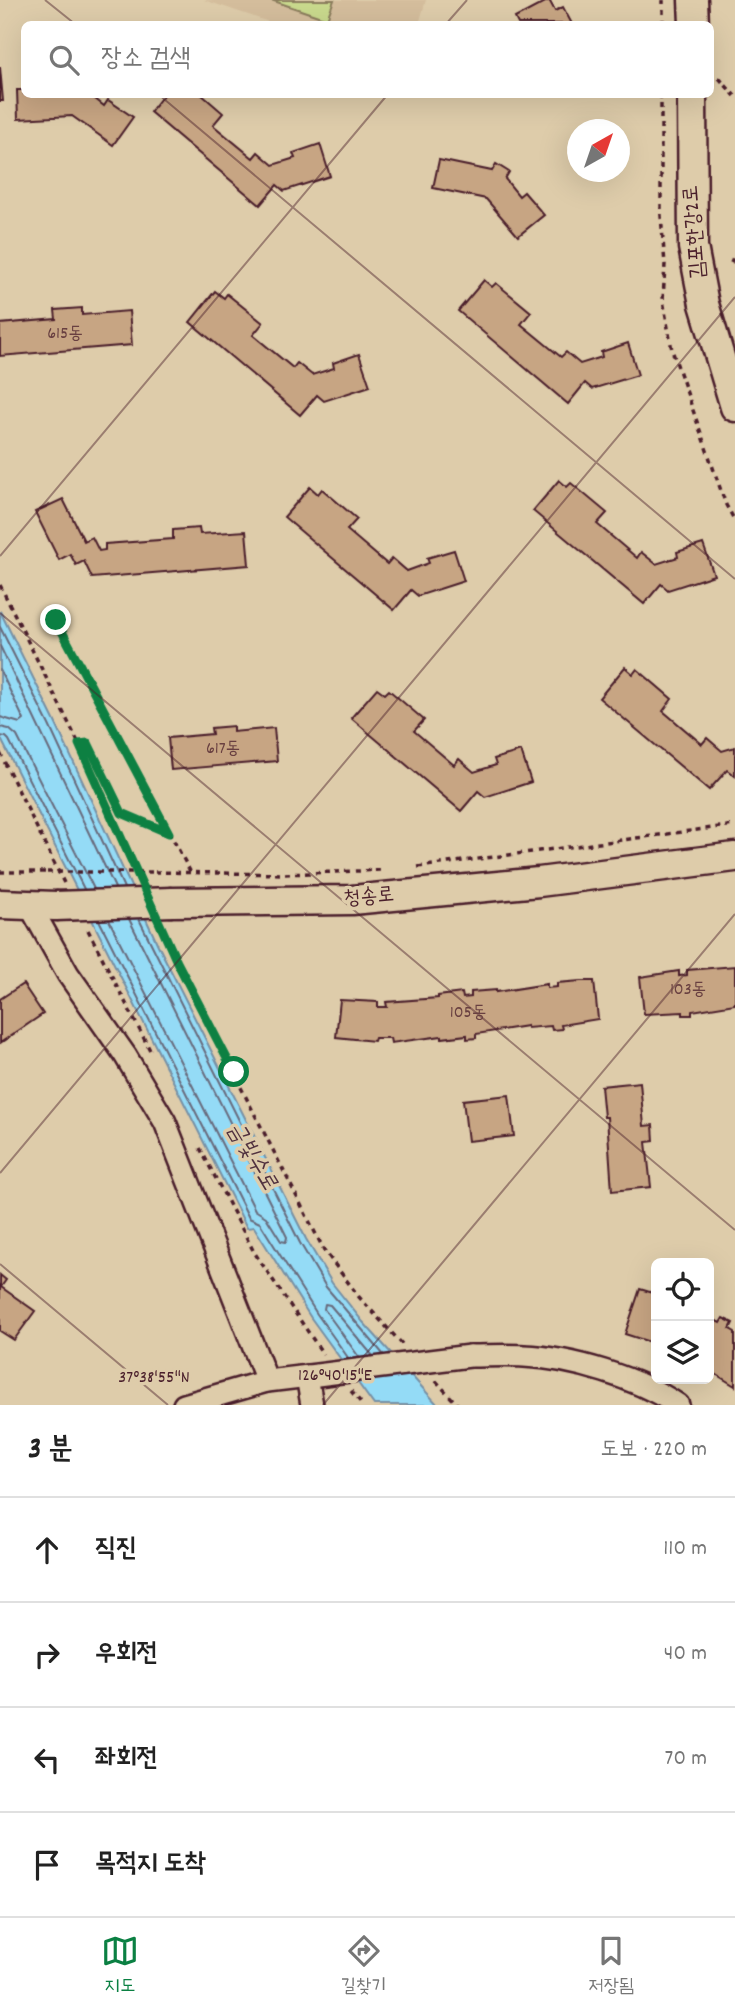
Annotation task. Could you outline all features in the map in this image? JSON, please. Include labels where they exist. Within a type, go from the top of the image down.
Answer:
[{"type":"street","points":[[694,0],[694,21]]},
{"type":"street","name":"김포한강2로","points":[[692,98],[693,247],[704,304],[735,407]]},
{"type":"street","name":"청송로","points":[[0,904],[51,901],[166,913],[352,900],[552,880],[735,857]]},
{"type":"street","points":[[51,901],[68,974],[125,1055],[165,1122],[267,1381]]},
{"type":"street","points":[[184,1405],[316,1369],[470,1356],[527,1356],[586,1367],[649,1388],[678,1405]]},
{"type":"street","points":[[312,1405],[316,1369]]},
{"type":"path","points":[[663,0],[663,21]]},
{"type":"path","points":[[719,79],[735,96]]},
{"type":"path","points":[[731,263],[735,254]]},
{"type":"path","points":[[0,585],[79,744],[144,888]]},
{"type":"path","points":[[56,620],[191,873]]},
{"type":"path","points":[[79,744],[88,743],[122,813],[169,833]]},
{"type":"path","points":[[0,753],[51,901]]},
{"type":"path","points":[[414,867],[735,825]]},
{"type":"path","points":[[0,872],[285,874],[388,870]]},
{"type":"path","points":[[166,913],[177,962],[324,1250],[359,1297],[402,1345]]},
{"type":"path","points":[[87,929],[155,1060]]},
{"type":"path","points":[[196,1140],[316,1369]]},
{"type":"path","points":[[429,1374],[458,1405]]},
{"type":"path","points":[[347,1385],[363,1405]]},
{"type":"shaded area","points":[[204,0],[426,0],[420,21],[266,21]]},
{"type":"green space","points":[[271,0],[334,0],[327,19]]},
{"type":"water","name":"금빛수로","points":[[0,611],[55,722],[158,945],[306,1239],[332,1283],[363,1322],[438,1405],[374,1405],[311,1318],[254,1227],[247,1228],[0,737]]},
{"type":"building","points":[[549,0],[555,11],[563,7],[570,21],[516,21],[515,18]]},
{"type":"building","points":[[0,67],[3,101],[0,101]]},
{"type":"building","points":[[17,90],[21,90],[21,98],[94,98],[104,106],[108,100],[133,117],[113,145],[72,116],[18,119]]},
{"type":"building","points":[[161,98],[206,98],[223,113],[213,125],[253,158],[258,152],[273,165],[295,158],[293,153],[320,144],[330,176],[284,191],[277,185],[260,205],[150,112]]},
{"type":"building","points":[[439,160],[492,171],[496,164],[509,172],[505,179],[519,196],[524,192],[544,215],[518,236],[486,199],[433,188]]},
{"type":"building","points":[[484,280],[492,287],[496,283],[531,312],[521,324],[561,357],[566,352],[580,364],[602,357],[601,352],[628,343],[638,375],[592,389],[585,383],[568,404],[458,311]]},
{"type":"building","points":[[215,291],[224,298],[227,294],[263,323],[253,335],[293,368],[297,363],[312,375],[334,368],[333,363],[359,354],[370,386],[324,401],[317,395],[300,415],[190,322]]},
{"type":"building","points":[[82,308],[82,315],[129,311],[132,345],[0,356],[0,324],[56,319],[55,310]]},
{"type":"building","points":[[559,480],[567,487],[571,483],[607,513],[597,524],[637,558],[641,552],[656,564],[678,557],[677,552],[703,544],[714,575],[668,590],[661,584],[644,604],[533,511]]},
{"type":"building","points":[[310,487],[318,494],[322,489],[357,519],[347,530],[387,564],[392,558],[407,571],[429,563],[427,558],[454,550],[464,581],[418,596],[411,590],[394,610],[284,517]]},
{"type":"building","points":[[63,499],[84,541],[92,537],[99,551],[105,550],[105,544],[173,539],[173,530],[199,528],[200,534],[246,531],[249,565],[92,578],[84,561],[76,565],[70,554],[59,560],[35,512]]},
{"type":"building","points":[[625,667],[633,674],[637,669],[672,699],[663,711],[702,744],[707,738],[722,751],[735,747],[735,776],[727,770],[709,790],[599,698]]},
{"type":"building","points":[[377,688],[385,694],[389,690],[424,720],[414,731],[454,765],[459,759],[474,772],[496,765],[494,759],[521,751],[531,782],[485,797],[478,791],[461,811],[351,718]]},
{"type":"building","points":[[233,726],[233,732],[274,728],[277,761],[171,770],[168,738],[212,734],[211,728]]},
{"type":"building","points":[[735,966],[735,1004],[692,1011],[692,1015],[683,1015],[683,1012],[644,1014],[640,977],[679,971],[679,976],[687,975],[687,970]]},
{"type":"building","points":[[594,981],[598,1019],[561,1025],[562,1029],[527,1026],[476,1034],[476,1038],[467,1039],[467,1035],[442,1036],[391,1043],[390,1038],[375,1038],[374,1041],[336,1037],[340,1000],[378,1002],[378,1007],[387,1007],[386,1002],[438,998],[462,993],[463,998],[471,997],[471,992],[496,992],[547,984],[547,988],[557,987],[557,983]]},
{"type":"building","points":[[23,984],[43,1014],[0,1043],[0,999]]},
{"type":"building","points":[[640,1082],[644,1126],[653,1125],[654,1141],[646,1142],[651,1187],[612,1191],[607,1117],[604,1117],[601,1086]]},
{"type":"building","points":[[509,1095],[514,1136],[468,1141],[463,1100]]},
{"type":"building","points":[[0,1275],[6,1280],[1,1287],[35,1311],[14,1340],[0,1331]]},
{"type":"building","points":[[640,1289],[651,1292],[651,1342],[625,1334]]},
{"type":"building","points":[[723,1318],[733,1323],[730,1329],[735,1332],[735,1386],[714,1373],[714,1320],[720,1323]]},
{"type":"route","points":[[56,620],[169,833],[122,813],[88,743],[79,744],[177,962],[234,1072]]}]
